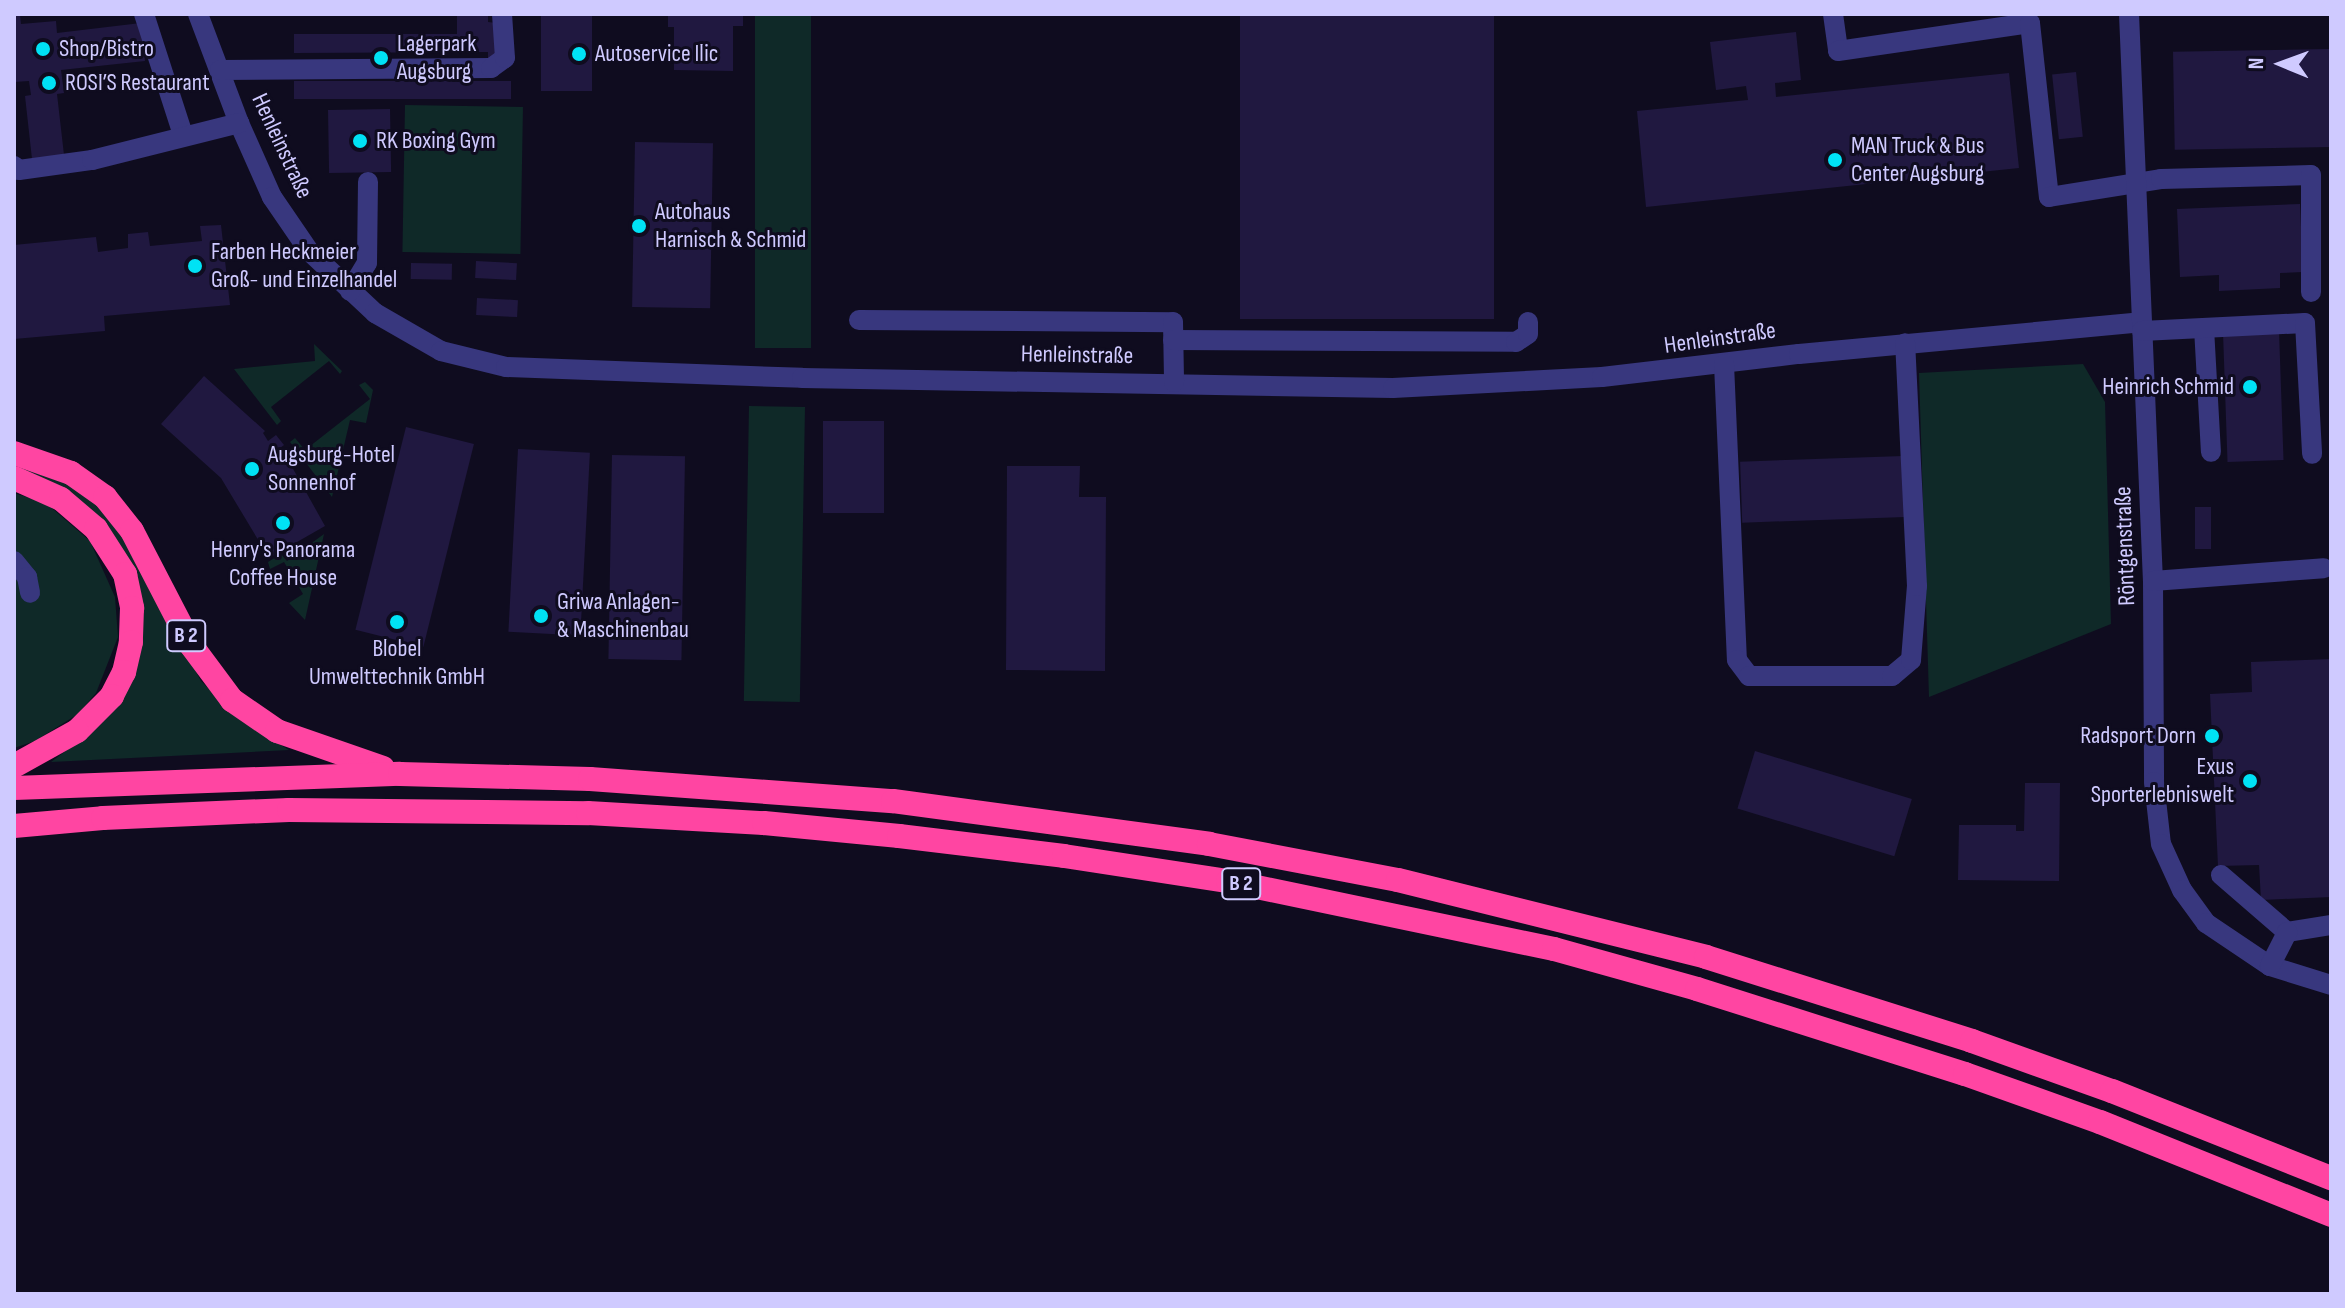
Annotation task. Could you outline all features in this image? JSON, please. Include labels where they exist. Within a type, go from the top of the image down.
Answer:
[{"type":"highway","name":"B 2","points":[[14,453],[71,473],[105,497],[132,531],[191,645],[232,700],[277,731],[400,774]]},
{"type":"highway","name":"B 2","points":[[14,478],[61,499],[96,529],[125,574],[132,608],[131,642],[124,672],[112,696],[77,731],[14,766]]},
{"type":"highway","name":"B 2","points":[[14,788],[400,774],[606,780],[893,801],[1110,828],[1398,880],[1577,922],[1848,999],[2112,1091],[2331,1178]]},
{"type":"highway","name":"B 2","points":[[14,826],[103,818],[289,810],[603,814],[764,823],[899,836],[1064,856],[1228,881],[1539,946],[1697,989],[2010,1090],[2331,1215]]},
{"type":"street","points":[[144,14],[183,135]]},
{"type":"street","name":"Henleinstraße","points":[[198,14],[239,123],[280,208],[309,251],[375,313],[441,351],[506,367],[802,378],[1393,388],[1602,377],[1905,343],[2141,326],[2204,328],[2305,323],[2312,454]]},
{"type":"street","points":[[220,70],[491,68],[505,58],[505,20],[502,14]]},
{"type":"street","points":[[1833,14],[1838,51],[2030,23],[2049,197],[2161,179],[2311,175],[2311,292]]},
{"type":"street","name":"Röntgenstraße","points":[[2129,14],[2153,581],[2154,782],[2161,844],[2182,890],[2206,923],[2270,966],[2331,985]]},
{"type":"street","points":[[14,166],[19,170],[92,160],[239,123]]},
{"type":"street","points":[[350,291],[367,263],[368,182]]},
{"type":"street","points":[[859,320],[1173,322],[1174,382]]},
{"type":"street","points":[[1173,340],[1516,342],[1528,334],[1528,322]]},
{"type":"street","points":[[2204,328],[2211,452]]},
{"type":"street","points":[[1724,364],[1737,660],[1749,676],[1892,676],[1911,660],[1917,586],[1905,343]]},
{"type":"street","points":[[14,561],[27,577],[30,593]]},
{"type":"street","points":[[2153,581],[2324,568]]},
{"type":"street","points":[[2221,875],[2287,932]]},
{"type":"street","points":[[2270,966],[2287,932],[2293,928],[2331,925]]},
{"type":"green space","points":[[755,14],[811,14],[811,348],[755,348]]},
{"type":"green space","points":[[405,105],[523,107],[520,254],[402,252]]},
{"type":"green space","points":[[314,344],[342,371],[340,374],[329,361],[271,407],[281,421],[277,425],[234,369],[315,361]]},
{"type":"green space","points":[[2083,364],[2105,402],[2111,624],[1929,697],[1919,373]]},
{"type":"green space","points":[[365,382],[373,390],[366,423],[350,420],[332,497],[290,442],[295,438],[305,450],[370,399],[359,385]]},
{"type":"green space","points":[[749,406],[805,407],[800,702],[744,701]]},
{"type":"green space","points":[[14,462],[70,484],[97,505],[124,539],[201,681],[241,721],[289,750],[51,762],[100,725],[119,702],[131,569],[14,469]]},
{"type":"green space","points":[[14,493],[46,503],[90,541],[115,597],[118,637],[96,693],[78,714],[35,741],[14,748]]},
{"type":"green space","points":[[324,534],[305,620],[289,603],[303,594],[284,562],[270,569],[268,562],[281,554],[287,561]]},
{"type":"building","points":[[541,14],[592,14],[592,91],[541,91]]},
{"type":"building","points":[[668,14],[743,14],[743,26],[733,26],[733,71],[674,70],[674,27],[668,27]]},
{"type":"building","points":[[1240,14],[1494,14],[1494,319],[1240,319]]},
{"type":"building","points":[[20,15],[21,24],[56,21],[57,33],[141,23],[145,61],[61,70],[64,93],[57,94],[64,155],[32,159],[25,96],[31,95],[29,81],[14,82],[14,16]]},
{"type":"building","points":[[457,15],[488,15],[488,22],[496,23],[496,61],[488,61],[488,52],[294,53],[294,34],[457,34]]},
{"type":"building","points":[[1796,32],[1801,80],[1775,83],[1776,97],[2009,73],[2019,168],[1646,207],[1637,111],[1748,100],[1746,86],[1716,90],[1710,42]]},
{"type":"building","points":[[2330,49],[2331,147],[2175,150],[2173,52]]},
{"type":"building","points":[[2076,72],[2083,137],[2059,139],[2052,75]]},
{"type":"building","points":[[294,81],[511,81],[511,99],[294,99]]},
{"type":"building","name":"RK Boxing Gym","points":[[390,109],[391,172],[329,173],[328,110]]},
{"type":"building","points":[[635,142],[713,143],[710,308],[632,307]]},
{"type":"building","points":[[2300,204],[2303,272],[2280,273],[2280,288],[2219,291],[2219,275],[2180,277],[2177,209]]},
{"type":"building","points":[[221,225],[230,305],[104,316],[105,331],[14,339],[14,245],[96,237],[98,252],[128,248],[128,234],[148,232],[150,246],[202,241],[200,226]]},
{"type":"building","points":[[476,261],[517,263],[516,280],[475,278]]},
{"type":"building","points":[[411,263],[452,264],[452,280],[411,279]]},
{"type":"building","points":[[477,298],[518,300],[517,317],[476,315]]},
{"type":"building","points":[[2279,331],[2284,460],[2228,462],[2223,333]]},
{"type":"building","name":"Augsburg-Hotel Sonnenhof","points":[[204,376],[265,431],[263,433],[268,441],[276,435],[284,445],[276,451],[284,460],[287,458],[325,526],[269,558],[221,478],[161,424]]},
{"type":"building","points":[[823,421],[884,421],[884,513],[823,513]]},
{"type":"building","points":[[406,427],[474,444],[423,647],[355,630]]},
{"type":"building","points":[[518,449],[590,453],[580,636],[508,632]]},
{"type":"building","points":[[612,455],[685,456],[681,660],[608,659]]},
{"type":"building","points":[[1903,456],[1905,517],[1742,523],[1740,462]]},
{"type":"building","points":[[1007,466],[1080,466],[1079,497],[1106,497],[1105,671],[1006,670]]},
{"type":"building","points":[[2195,507],[2211,507],[2211,549],[2195,549]]},
{"type":"building","points":[[2331,659],[2331,897],[2261,900],[2259,865],[2218,866],[2210,694],[2252,692],[2251,662]]},
{"type":"building","points":[[1755,751],[1912,799],[1894,856],[1737,808]]},
{"type":"building","points":[[2025,783],[2060,783],[2059,881],[1958,880],[1959,825],[2016,825],[2016,831],[2024,831]]},
{"type":"place","name":"Shop/Bistro","points":[[43,49]]},
{"type":"place","name":"Autoservice Ilic","points":[[579,54]]},
{"type":"place","name":"Lagerpark Augsburg","points":[[381,58]]},
{"type":"place","name":"ROSI’S Restaurant","points":[[49,83]]},
{"type":"place","name":"RK Boxing Gym","points":[[360,141]]},
{"type":"place","name":"MAN Truck & Bus Center Augsburg","points":[[1835,160]]},
{"type":"place","name":"Autohaus Harnisch & Schmid","points":[[639,226]]},
{"type":"place","name":"Farben Heckmeier Groß- und Einzelhandel","points":[[195,266]]},
{"type":"place","name":"Heinrich Schmid","points":[[2250,387]]},
{"type":"place","name":"Augsburg-Hotel Sonnenhof","points":[[252,469]]},
{"type":"place","name":"Henry's Panorama Coffee House","points":[[283,523]]},
{"type":"place","name":"Griwa Anlagen- & Maschinenbau","points":[[541,616]]},
{"type":"place","name":"Blobel Umwelttechnik GmbH","points":[[397,622]]},
{"type":"place","name":"Radsport Dorn","points":[[2212,736]]},
{"type":"place","name":"Exus Sporterlebniswelt","points":[[2250,781]]}]
